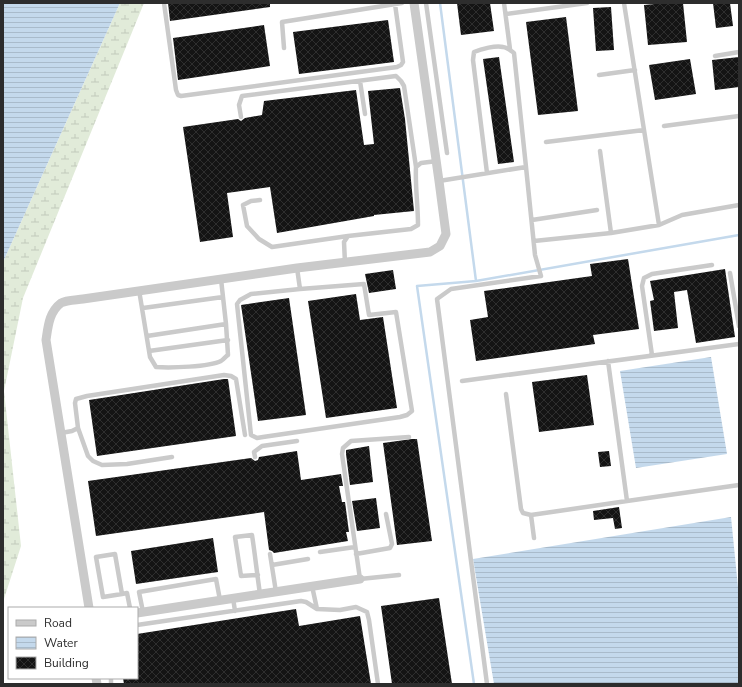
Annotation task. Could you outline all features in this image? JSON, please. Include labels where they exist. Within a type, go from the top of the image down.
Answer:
[{"type":"street","points":[[89,607],[46,340],[48,322],[52,313],[62,303],[139,290],[297,268],[430,252],[440,246],[446,234],[440,181],[414,3]]},
{"type":"street","points":[[140,612],[360,579]]},
{"type":"lane","points":[[164,3],[176,90],[178,95],[181,96],[397,67],[403,62],[395,4]]},
{"type":"lane","points":[[284,48],[282,22],[402,3]]},
{"type":"lane","points":[[426,3],[447,153]]},
{"type":"lane","points":[[504,3],[510,50]]},
{"type":"lane","points":[[506,14],[587,3]]},
{"type":"lane","points":[[624,3],[659,225]]},
{"type":"lane","points":[[487,173],[473,60],[474,52],[481,49],[502,46],[514,53],[534,242],[541,276],[451,289],[437,299],[487,684]]},
{"type":"lane","points":[[715,56],[739,52]]},
{"type":"lane","points":[[599,75],[635,70]]},
{"type":"lane","points":[[242,117],[239,105],[242,96],[396,76],[404,86],[416,167],[415,176],[418,224],[411,229],[272,247],[259,239],[247,226],[244,205],[251,201],[260,200]]},
{"type":"lane","points":[[360,81],[365,114]]},
{"type":"lane","points":[[664,126],[739,116]]},
{"type":"lane","points":[[546,142],[644,130]]},
{"type":"lane","points":[[600,151],[611,233]]},
{"type":"lane","points":[[416,167],[420,163],[437,161]]},
{"type":"lane","points":[[440,181],[526,167]]},
{"type":"lane","points":[[534,242],[611,233],[659,225],[682,215],[739,205]]},
{"type":"lane","points":[[532,220],[597,210]]},
{"type":"lane","points":[[345,263],[344,242],[348,236]]},
{"type":"lane","points":[[652,356],[642,286],[644,278],[652,274],[712,265]]},
{"type":"lane","points":[[297,268],[300,289]]},
{"type":"lane","points":[[730,273],[737,297],[739,326]]},
{"type":"lane","points":[[139,290],[150,357],[156,367],[173,368],[208,364],[221,361],[228,354],[228,340],[221,279]]},
{"type":"lane","points":[[364,284],[368,315],[396,312],[412,411],[407,415],[400,417],[257,438],[252,435],[237,304],[240,300],[251,294],[300,289],[364,284]]},
{"type":"lane","points":[[143,308],[223,296]]},
{"type":"lane","points":[[147,336],[226,324]]},
{"type":"lane","points":[[149,351],[228,340]]},
{"type":"lane","points":[[462,381],[739,344]]},
{"type":"lane","points":[[608,361],[627,501]]},
{"type":"lane","points":[[172,457],[127,464],[102,465],[94,461],[88,456],[78,428],[75,403],[76,399],[87,396],[224,375],[231,376],[236,379],[245,435]]},
{"type":"lane","points":[[506,394],[521,509],[523,513],[531,515],[739,485]]},
{"type":"lane","points":[[61,433],[78,428]]},
{"type":"lane","points":[[399,575],[360,579],[342,454],[343,448],[351,442],[409,437]]},
{"type":"lane","points":[[254,457],[254,452],[262,446],[297,441]]},
{"type":"lane","points":[[356,554],[390,548],[392,544],[386,514]]},
{"type":"lane","points":[[531,515],[534,538]]},
{"type":"lane","points":[[258,575],[241,576],[235,537],[252,535],[258,575],[260,594]]},
{"type":"lane","points":[[320,552],[355,547]]},
{"type":"lane","points":[[122,594],[115,554],[96,557],[103,596],[122,594],[127,593],[130,607]]},
{"type":"lane","points":[[270,554],[276,592]]},
{"type":"lane","points":[[272,565],[308,559]]},
{"type":"lane","points":[[140,612],[139,592],[216,579],[220,600]]},
{"type":"lane","points":[[312,586],[317,609]]},
{"type":"lane","points":[[233,598],[235,611]]},
{"type":"lane","points":[[138,625],[301,601],[306,602],[317,609],[340,610],[356,607],[367,612],[370,620],[378,684]]},
{"type":"green space","points":[[120,3],[144,3],[23,298],[4,391],[21,546],[3,602],[3,262]]},
{"type":"water","points":[[3,3],[120,3],[3,262]]},
{"type":"water","points":[[711,357],[727,454],[636,468],[620,371]]},
{"type":"water","points":[[731,517],[739,597],[739,684],[494,684],[473,559]]},
{"type":"building","points":[[168,3],[270,3],[270,7],[170,21]]},
{"type":"building","points":[[457,3],[490,3],[494,31],[461,35]]},
{"type":"building","points":[[683,3],[687,42],[648,45],[644,5]]},
{"type":"building","points":[[713,3],[730,3],[733,26],[716,28]]},
{"type":"building","points":[[611,7],[614,50],[596,51],[593,8]]},
{"type":"building","points":[[566,17],[578,111],[538,115],[526,22]]},
{"type":"building","points":[[388,20],[394,62],[299,74],[293,32]]},
{"type":"building","points":[[264,25],[270,66],[178,80],[173,38]]},
{"type":"building","points":[[499,57],[514,162],[498,164],[483,59]]},
{"type":"building","points":[[739,57],[739,87],[715,90],[712,60]]},
{"type":"building","points":[[690,59],[696,94],[655,100],[649,65]]},
{"type":"building","points":[[400,88],[405,119],[414,211],[374,215],[277,233],[270,187],[227,193],[233,237],[200,242],[183,127],[238,119],[241,121],[245,118],[262,115],[264,101],[356,90],[364,145],[374,144],[368,91]]},
{"type":"building","points":[[628,259],[639,329],[593,335],[595,344],[476,361],[470,320],[488,317],[484,291],[592,276],[590,264]]},
{"type":"building","points":[[725,269],[735,337],[696,343],[687,290],[674,292],[678,328],[654,331],[650,301],[654,300],[650,281]]},
{"type":"building","points":[[393,270],[396,289],[369,293],[365,274]]},
{"type":"building","points":[[356,294],[360,320],[383,317],[397,408],[326,418],[308,301]]},
{"type":"building","points":[[289,298],[306,415],[258,421],[241,305]]},
{"type":"building","points":[[587,375],[594,425],[539,432],[532,382]]},
{"type":"building","points":[[228,379],[236,436],[97,456],[89,400]]},
{"type":"building","points":[[417,439],[432,541],[397,545],[383,443]]},
{"type":"building","points":[[369,446],[373,482],[350,485],[346,450]]},
{"type":"building","points":[[297,451],[301,480],[341,474],[343,486],[339,486],[342,502],[345,502],[349,532],[346,532],[348,541],[274,553],[269,550],[264,512],[96,536],[88,481],[251,458],[255,461],[258,460],[259,457]]},
{"type":"building","points":[[609,451],[611,466],[600,467],[598,452]]},
{"type":"building","points":[[376,498],[380,528],[357,531],[352,501]]},
{"type":"building","points":[[619,507],[622,528],[615,529],[613,518],[594,520],[593,511]]},
{"type":"building","points":[[213,538],[218,572],[136,584],[131,551]]},
{"type":"building","points":[[439,598],[452,684],[392,684],[381,606]]},
{"type":"building","points":[[296,609],[299,626],[360,616],[371,684],[124,684],[123,679],[138,679],[138,634]]},
{"type":"waterway","points":[[440,3],[476,281],[417,286],[474,684]]},
{"type":"waterway","points":[[476,281],[739,235]]}]
